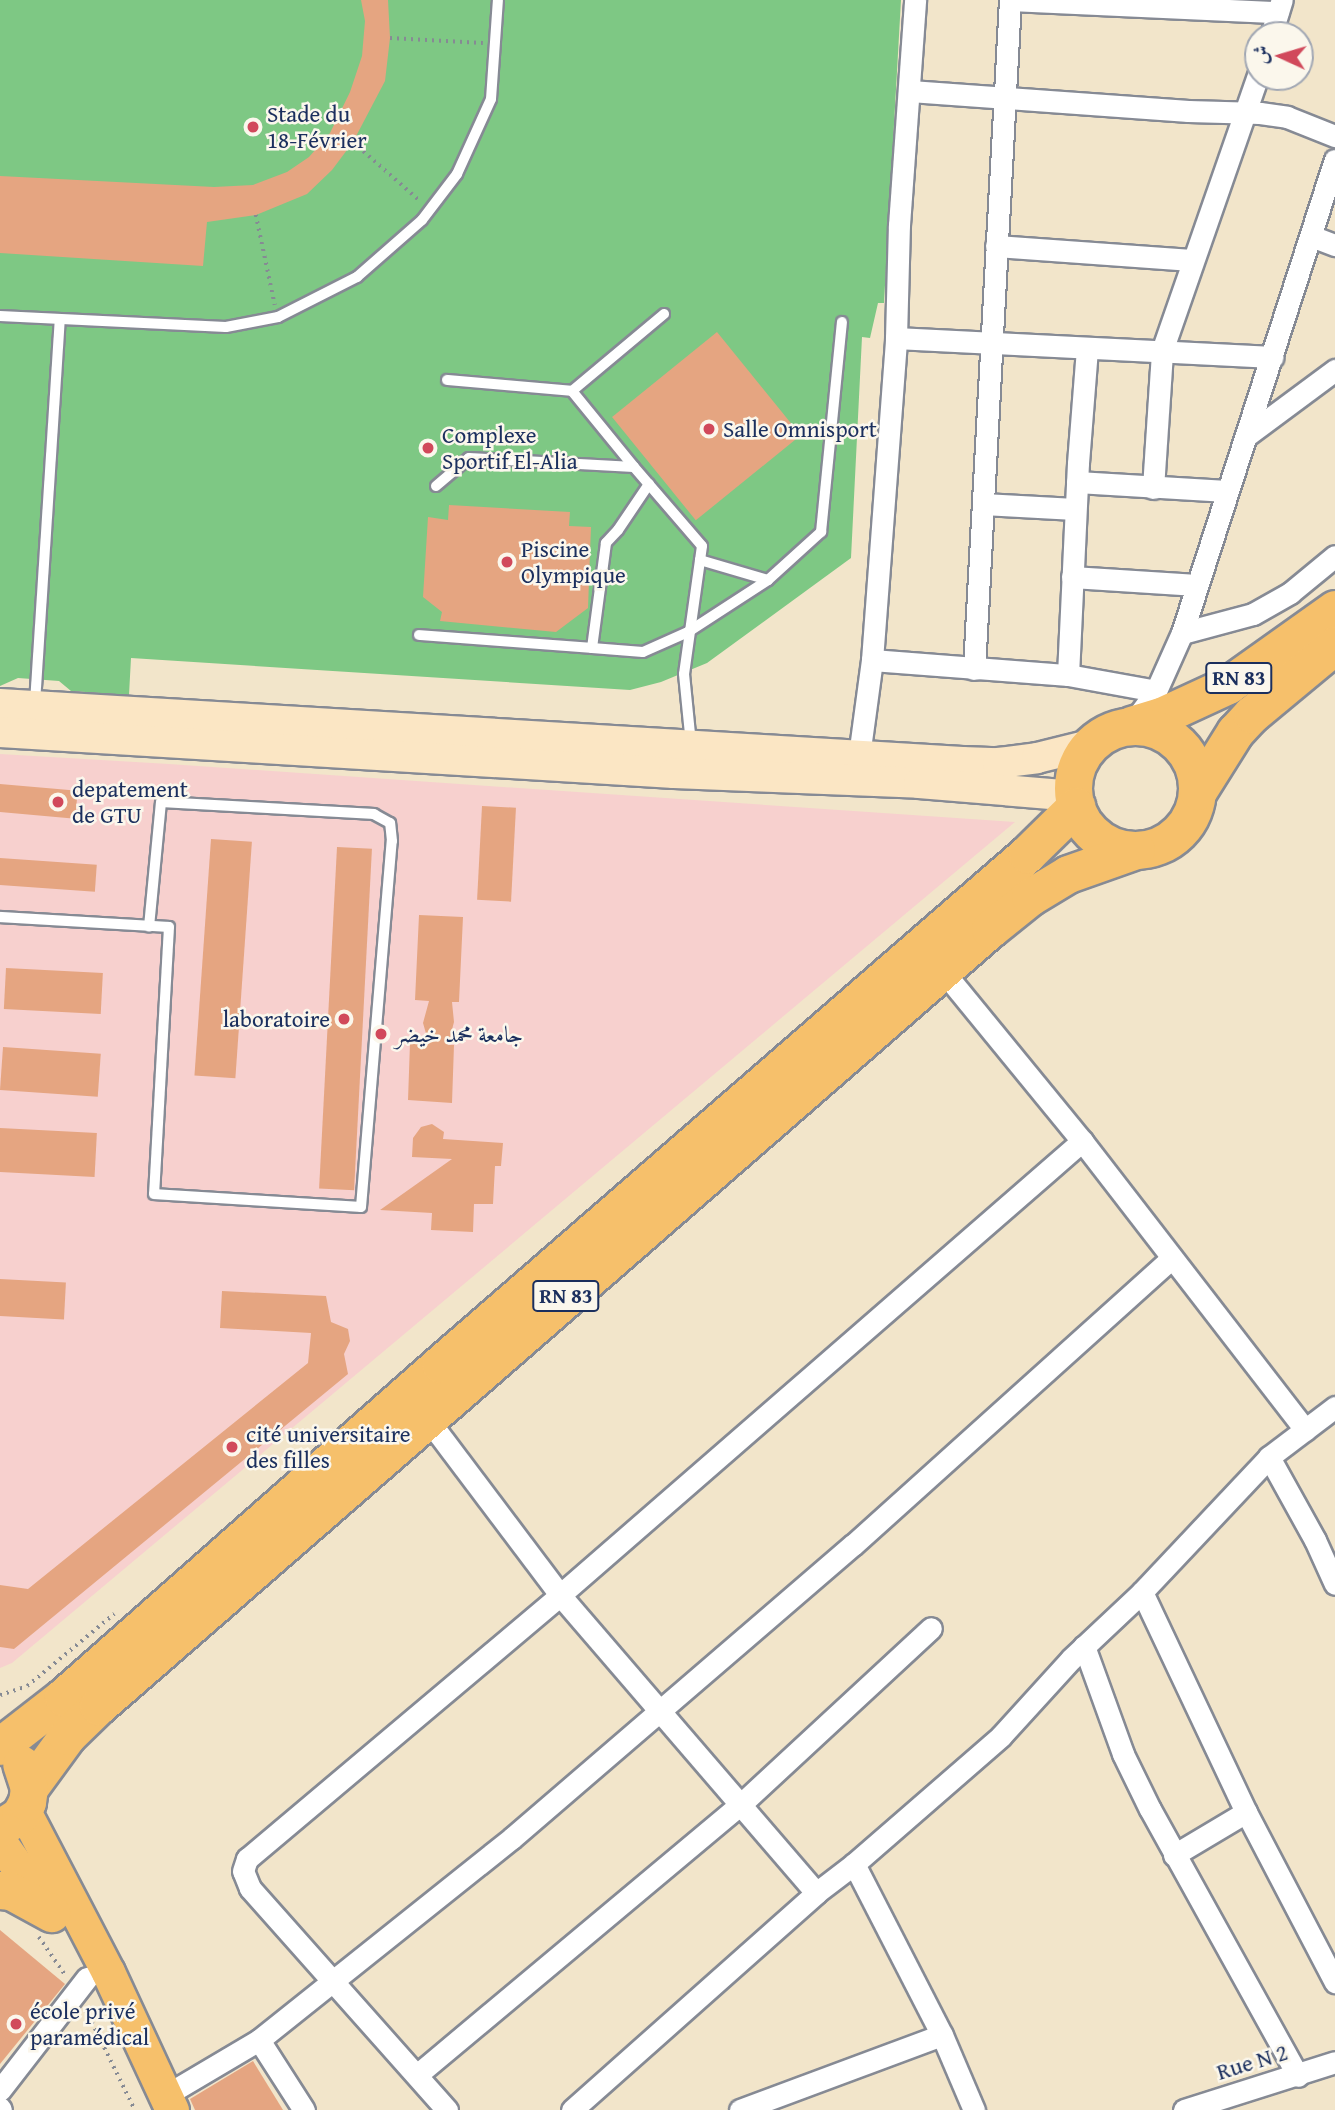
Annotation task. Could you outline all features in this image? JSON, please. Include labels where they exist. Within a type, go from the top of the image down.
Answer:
[{"type":"highway","name":"RN 83","points":[[1131,725],[1161,716],[1228,685],[1335,609]]},
{"type":"highway","name":"RN 83","points":[[1198,791],[1235,732],[1283,685],[1335,645]]},
{"type":"highway","points":[[1131,725],[1152,727],[1171,736],[1186,751],[1195,770],[1198,791],[1195,807],[1178,833],[1166,842],[1136,850],[1106,842],[1083,821],[1075,801],[1074,777],[1080,760],[1090,745],[1102,735],[1131,725]]},
{"type":"highway","name":"RN 83","points":[[0,1749],[63,1697],[440,1364],[1027,855],[1075,801]]},
{"type":"highway","name":"RN 83","points":[[18,1808],[53,1752],[82,1720],[426,1417],[942,970],[1030,897],[1068,874],[1136,850]]},
{"type":"highway","points":[[0,1749],[21,1765],[18,1808]]},
{"type":"highway","points":[[0,1890],[11,1891],[51,1913]]},
{"type":"main road","points":[[0,704],[998,763],[1037,758],[1090,745]]},
{"type":"main road","points":[[0,732],[674,773],[919,783],[1075,801]]},
{"type":"main road","points":[[18,1808],[108,1972],[164,2105]]},
{"type":"main road","points":[[0,1842],[51,1913],[164,2105]]},
{"type":"street","points":[[859,756],[872,660],[896,338],[899,225],[915,0]]},
{"type":"street","points":[[974,669],[1010,0],[1280,6]]},
{"type":"street","points":[[910,91],[1287,117],[1335,136]]},
{"type":"street","points":[[1153,488],[1161,351],[1253,91]]},
{"type":"street","points":[[1131,725],[1156,691],[1182,633],[1335,160]]},
{"type":"street","points":[[1311,236],[1335,245]]},
{"type":"street","points":[[996,246],[1192,260]]},
{"type":"street","points":[[896,338],[1273,357]]},
{"type":"street","points":[[1068,675],[1075,509],[1087,348]]},
{"type":"street","points":[[1246,436],[1335,370]]},
{"type":"street","points":[[1077,482],[1227,491]]},
{"type":"street","points":[[983,505],[1075,509]]},
{"type":"street","points":[[1182,633],[1253,614],[1290,593],[1335,556]]},
{"type":"street","points":[[1072,577],[1197,585]]},
{"type":"street","points":[[872,660],[1068,675],[1156,691]]},
{"type":"street","points":[[942,970],[1082,1142],[1305,1430]]},
{"type":"street","points":[[447,2110],[418,2074],[332,1982],[246,1883],[243,1871],[247,1859],[561,1595],[1082,1142]]},
{"type":"street","points":[[164,2105],[259,2040],[512,1838],[660,1713],[1172,1258]]},
{"type":"street","points":[[579,2108],[816,1893],[854,1864],[1001,1736],[1084,1646],[1142,1591],[1269,1457],[1335,1407]]},
{"type":"street","points":[[426,1417],[561,1595],[816,1893]]},
{"type":"street","points":[[1269,1457],[1335,1584]]},
{"type":"street","points":[[1142,1591],[1246,1812],[1335,1982]]},
{"type":"street","points":[[418,2074],[740,1805],[931,1628]]},
{"type":"street","points":[[1084,1646],[1123,1754],[1174,1856],[1298,2076]]},
{"type":"street","points":[[1174,1856],[1246,1812]]},
{"type":"street","points":[[854,1864],[942,2035],[975,2110]]},
{"type":"street","points":[[0,2090],[87,1978]]},
{"type":"street","points":[[740,2110],[942,2035]]},
{"type":"street","points":[[259,2040],[304,2110]]},
{"type":"street","name":"Rue N 2","points":[[1184,2110],[1298,2076],[1335,2062]]},
{"type":"lane","points":[[0,316],[226,327],[278,317],[357,277],[430,210],[457,174],[491,99],[498,0]]},
{"type":"lane","points":[[447,380],[572,391],[664,314]]},
{"type":"lane","points":[[35,706],[60,320]]},
{"type":"lane","points":[[419,635],[643,652],[688,632],[768,580],[821,532],[842,322]]},
{"type":"lane","points":[[572,391],[702,546],[684,674],[691,746]]},
{"type":"lane","points":[[436,486],[469,458],[634,467]]},
{"type":"lane","points":[[592,648],[606,543],[649,484]]},
{"type":"lane","points":[[700,560],[768,580]]},
{"type":"lane","points":[[0,917],[169,928],[154,1194],[361,1207],[391,841],[390,823],[373,814],[161,802],[149,926]]},
{"type":"path","points":[[390,38],[495,43]]},
{"type":"path","points":[[353,142],[430,210]]},
{"type":"path","points":[[256,215],[278,317]]},
{"type":"shaded area","name":"جامعة محمد خيضر","points":[[0,754],[1015,822],[12,1663],[0,1668]]},
{"type":"green space","name":"Complexe Sportif El-Alia","points":[[0,0],[901,0],[884,303],[878,303],[870,338],[862,337],[851,558],[707,663],[661,682],[630,690],[131,658],[129,695],[71,691],[59,681],[18,678],[0,686]]},
{"type":"building","points":[[361,0],[388,0],[390,38],[385,81],[353,142],[332,170],[307,194],[256,215],[207,222],[203,266],[0,253],[0,176],[214,187],[253,185],[287,172],[309,157],[330,133],[350,92],[362,56],[365,21]]},
{"type":"building","name":"Salle Omnisport","points":[[717,332],[801,435],[696,520],[612,417]]},
{"type":"building","name":"Piscine Olympique","points":[[449,505],[570,512],[569,526],[591,527],[588,608],[556,632],[440,621],[442,612],[423,597],[428,517],[448,520]]},
{"type":"building","points":[[0,784],[78,791],[75,819],[0,812]]},
{"type":"building","points":[[482,806],[516,808],[511,902],[477,900]]},
{"type":"building","name":"laboratoire","points":[[211,839],[252,842],[235,1078],[194,1075]]},
{"type":"building","name":"laboratoire","points":[[337,847],[372,849],[354,1190],[319,1189]]},
{"type":"building","points":[[0,858],[97,865],[95,892],[0,885]]},
{"type":"building","points":[[419,915],[463,917],[459,1002],[452,1002],[454,1022],[448,1045],[454,1045],[452,1103],[408,1100],[410,1043],[429,1044],[423,1023],[429,1001],[415,1000]]},
{"type":"building","points":[[6,968],[103,973],[101,1014],[4,1009]]},
{"type":"building","points":[[3,1047],[101,1054],[98,1097],[0,1090]]},
{"type":"building","points":[[432,1124],[444,1132],[443,1139],[503,1143],[501,1166],[495,1166],[493,1204],[474,1204],[473,1232],[431,1230],[432,1213],[380,1210],[452,1159],[412,1157],[413,1138],[421,1127]]},
{"type":"building","points":[[0,1128],[97,1133],[95,1177],[0,1172]]},
{"type":"building","points":[[0,1279],[66,1282],[64,1319],[0,1316]]},
{"type":"building","name":"cité universitaire des filles","points":[[222,1291],[326,1296],[331,1322],[348,1329],[350,1341],[344,1354],[348,1374],[14,1649],[0,1647],[0,1585],[28,1589],[308,1363],[311,1333],[220,1328]]},
{"type":"building","name":"école privé paramédical","points":[[0,1930],[65,1984],[0,2064]]},
{"type":"building","points":[[253,2061],[283,2110],[195,2110],[190,2099]]},
{"type":"place","name":"Stade du 18-Février","points":[[253,127]]},
{"type":"place","name":"Salle Omnisport","points":[[709,429]]},
{"type":"place","name":"Complexe Sportif El-Alia","points":[[428,448]]},
{"type":"place","name":"Piscine Olympique","points":[[507,562]]},
{"type":"place","name":"depatement de GTU","points":[[58,802]]},
{"type":"place","name":"laboratoire","points":[[344,1019]]},
{"type":"place","name":"جامعة محمد خيضر","points":[[381,1034]]},
{"type":"place","name":"cité universitaire des filles","points":[[232,1447]]},
{"type":"place","name":"école privé paramédical","points":[[16,2024]]}]
